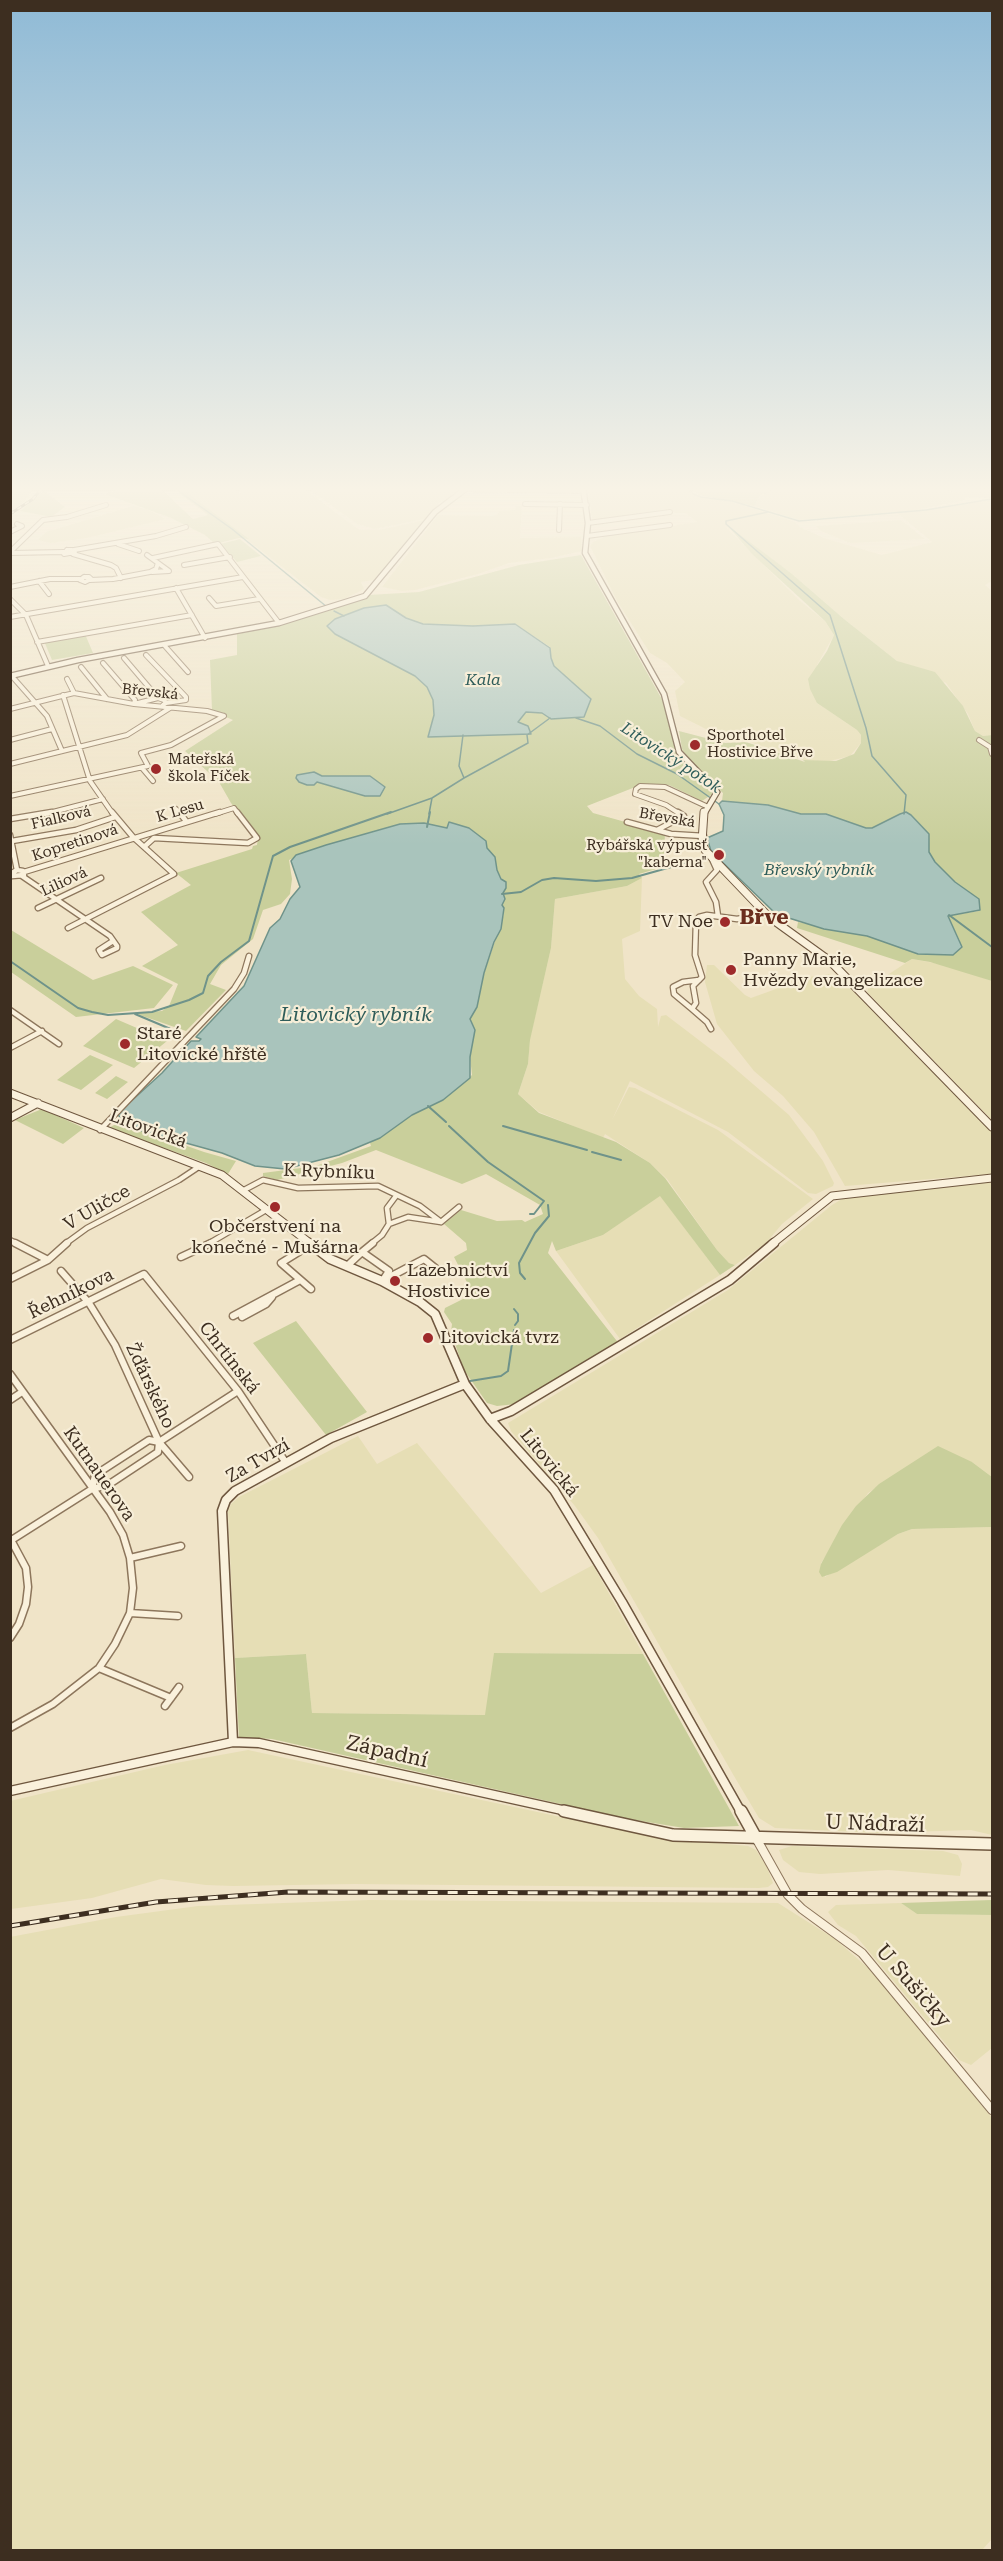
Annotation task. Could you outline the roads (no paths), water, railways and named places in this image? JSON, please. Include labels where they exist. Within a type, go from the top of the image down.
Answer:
[{"type":"street","points":[[18,607],[26,615],[48,666]]},
{"type":"street","points":[[10,617],[73,607]]},
{"type":"street","points":[[187,607],[205,638]]},
{"type":"street","points":[[265,607],[279,624]]},
{"type":"street","points":[[62,751],[47,716],[11,675],[48,666],[279,624],[334,607]]},
{"type":"street","points":[[615,607],[664,694],[679,752],[687,763],[716,789],[717,794],[706,806],[703,846],[765,914],[824,955],[993,1127]]},
{"type":"street","points":[[37,642],[192,615]]},
{"type":"street","points":[[164,645],[188,672]]},
{"type":"street","points":[[124,658],[164,705],[186,700],[146,655]]},
{"type":"street","points":[[103,663],[135,700],[134,704],[159,698]]},
{"type":"street","points":[[81,668],[107,699]]},
{"type":"street","points":[[10,709],[74,693],[67,679]]},
{"type":"street","name":"Břevská","points":[[74,693],[134,704],[164,705],[207,711],[224,716],[171,745],[141,753],[148,766],[142,768]]},
{"type":"street","points":[[63,695],[90,781],[133,837],[174,874],[68,928]]},
{"type":"street","points":[[10,764],[127,735],[171,707]]},
{"type":"street","points":[[10,740],[52,729]]},
{"type":"street","points":[[979,740],[990,747],[993,754]]},
{"type":"street","points":[[10,796],[90,781],[142,768],[153,781]]},
{"type":"street","points":[[657,830],[684,816],[666,805],[635,794],[640,786],[665,787],[706,806]]},
{"type":"street","points":[[10,819],[50,813],[103,799]]},
{"type":"street","name":"K Lesu","points":[[133,837],[234,808],[257,838],[248,843],[154,838]]},
{"type":"street","points":[[176,809],[186,821]]},
{"type":"street","name":"Fialková","points":[[12,841],[76,830],[116,817]]},
{"type":"street","name":"Břevská","points":[[627,822],[657,830],[704,836]]},
{"type":"street","points":[[144,847],[154,838],[152,832]]},
{"type":"street","points":[[10,835],[17,870],[86,918],[113,941],[117,948],[102,955],[99,950],[113,941]]},
{"type":"street","name":"Kopretinová","points":[[11,876],[133,837]]},
{"type":"street","points":[[711,857],[717,870],[706,882],[716,903],[718,916]]},
{"type":"street","points":[[11,876],[17,870]]},
{"type":"street","name":"Liliová","points":[[38,908],[101,878]]},
{"type":"street","points":[[692,1009],[696,1003],[693,986],[702,977],[695,955],[696,921],[699,917],[718,916],[737,919],[765,914]]},
{"type":"street","points":[[100,1130],[227,997],[244,973],[249,956]]},
{"type":"street","points":[[699,980],[683,982],[673,987],[674,994],[707,1022],[711,1029]]},
{"type":"street","points":[[10,1010],[59,1044]]},
{"type":"street","points":[[10,1048],[42,1031]]},
{"type":"street","name":"Litovická","points":[[10,1093],[100,1130],[222,1175],[330,1259],[382,1281],[420,1302],[435,1314],[465,1384],[490,1419],[554,1490],[622,1602],[756,1838]]},
{"type":"street","points":[[10,1118],[38,1103]]},
{"type":"street","name":"V Uličce","points":[[10,1279],[48,1260],[87,1228],[179,1180],[200,1166]]},
{"type":"street","points":[[490,1419],[512,1411],[730,1280],[823,1201],[832,1196],[993,1178]]},
{"type":"street","name":"K Rybníku","points":[[244,1190],[263,1180],[298,1188],[378,1186],[420,1206],[441,1222]]},
{"type":"street","points":[[389,1224],[387,1208],[396,1196]]},
{"type":"street","points":[[347,1266],[382,1235],[389,1224],[408,1217],[441,1222],[459,1207]]},
{"type":"street","points":[[181,1257],[205,1246],[266,1210]]},
{"type":"street","points":[[10,1240],[48,1260]]},
{"type":"street","points":[[310,1245],[281,1263],[311,1289]]},
{"type":"street","points":[[362,1252],[389,1271],[382,1281]]},
{"type":"street","points":[[382,1281],[424,1259],[440,1271]]},
{"type":"street","name":"Žďárského","points":[[61,1271],[89,1303],[115,1345],[159,1442],[189,1477]]},
{"type":"street","name":"Řehníkova","points":[[10,1340],[144,1274]]},
{"type":"street","name":"Chrtínská","points":[[144,1274],[238,1391],[286,1463]]},
{"type":"street","points":[[233,1316],[300,1280]]},
{"type":"street","points":[[242,1317],[266,1304],[272,1296]]},
{"type":"street","name":"Kutnauerova","points":[[10,1374],[123,1535],[130,1558],[133,1588],[130,1613],[115,1644],[99,1668],[53,1704],[10,1728]]},
{"type":"street","name":"Za Tvrzí","points":[[233,1742],[222,1511],[226,1500],[235,1491],[340,1434],[465,1384]]},
{"type":"street","points":[[92,1489],[95,1475],[149,1440],[159,1442],[238,1391]]},
{"type":"street","points":[[10,1400],[22,1392]]},
{"type":"street","points":[[10,1638],[19,1624],[26,1604],[28,1587],[26,1568],[11,1540],[92,1489],[108,1485],[158,1452],[159,1442]]},
{"type":"street","points":[[130,1558],[181,1546]]},
{"type":"street","points":[[130,1613],[178,1616]]},
{"type":"street","points":[[99,1668],[171,1698]]},
{"type":"street","points":[[165,1706],[179,1687]]},
{"type":"street","name":"Západní","points":[[10,1791],[233,1742],[259,1743],[673,1835],[756,1838]]},
{"type":"street","name":"U Nádraží","points":[[756,1838],[993,1844]]},
{"type":"street","name":"U Sušičky","points":[[756,1838],[788,1894],[802,1909],[862,1953],[993,2110]]},
{"type":"water","name":"Kala","points":[[388,607],[406,618],[423,624],[473,626],[515,624],[550,648],[554,666],[591,699],[584,717],[551,719],[542,713],[526,712],[518,722],[528,726],[531,734],[428,737],[434,715],[433,700],[427,687],[415,676],[335,634],[327,626],[335,619],[364,608]]},
{"type":"water","points":[[314,772],[322,776],[370,776],[385,787],[380,796],[365,796],[317,782],[314,785],[307,785],[296,778],[297,775]]},
{"type":"water","name":"Břevský rybník","points":[[722,801],[768,805],[801,814],[826,814],[866,828],[872,828],[906,812],[911,815],[929,834],[929,852],[935,862],[955,882],[979,899],[980,910],[948,916],[962,947],[953,955],[918,954],[867,936],[824,929],[776,914],[717,857],[720,855],[711,851],[707,838],[723,831],[724,815],[719,804]]},
{"type":"water","name":"Litovický rybník","points":[[449,822],[469,828],[486,841],[487,848],[495,857],[501,879],[506,882],[503,893],[505,899],[502,905],[504,908],[501,929],[494,942],[484,973],[477,1007],[470,1019],[475,1030],[470,1057],[470,1078],[443,1100],[412,1115],[380,1138],[339,1155],[285,1169],[255,1166],[222,1153],[139,1130],[127,1124],[117,1114],[162,1073],[191,1041],[201,1039],[196,1037],[244,986],[270,928],[280,919],[290,899],[300,887],[291,861],[296,855],[400,824],[424,823],[447,828]]},
{"type":"waterway","points":[[820,607],[830,615],[866,728],[872,756],[906,795],[904,814]]},
{"type":"waterway","points":[[334,611],[344,616]]},
{"type":"waterway","points":[[464,778],[528,743],[527,735],[550,718]]},
{"type":"waterway","name":"Litovický potok","points":[[576,718],[600,726],[637,754],[677,774],[719,804]]},
{"type":"waterway","name":"Litovický potok","points":[[463,735],[459,766],[464,778]]},
{"type":"waterway","name":"Litovický potok","points":[[432,798],[464,778]]},
{"type":"waterway","name":"Litovický potok","points":[[387,814],[432,798]]},
{"type":"waterway","name":"Litovický potok","points":[[429,814],[432,798]]},
{"type":"waterway","name":"Litovický potok","points":[[10,961],[78,1008],[92,1012],[108,1015],[152,1012],[189,1000],[203,993],[208,976],[221,962],[249,941],[273,856],[290,847],[391,812]]},
{"type":"waterway","name":"Litovický potok","points":[[427,827],[430,812]]},
{"type":"waterway","points":[[502,894],[521,892],[542,880],[554,878],[596,881],[632,878],[721,853]]},
{"type":"waterway","name":"Litovický potok","points":[[949,915],[992,947]]},
{"type":"waterway","name":"Litovický potok","points":[[135,1014],[180,1033]]},
{"type":"waterway","points":[[428,1106],[446,1122]]},
{"type":"waterway","points":[[449,1126],[488,1162],[544,1201],[534,1214],[530,1214]]},
{"type":"waterway","points":[[503,1126],[587,1150]]},
{"type":"waterway","points":[[592,1152],[621,1160]]},
{"type":"waterway","points":[[525,1279],[520,1273],[519,1263],[535,1233],[549,1216],[548,1205]]},
{"type":"waterway","points":[[514,1309],[518,1314],[518,1321],[515,1325]]},
{"type":"waterway","points":[[470,1381],[501,1376],[508,1371],[514,1330]]},
{"type":"railway","points":[[10,1926],[156,1902],[288,1892],[992,1894]]},
{"type":"place","name":"Sporthotel Hostivice Břve","points":[[695,745]]},
{"type":"place","name":"Mateřská škola Fíček","points":[[156,769]]},
{"type":"place","name":"Rybářská výpusť \"kaberna\"","points":[[719,855]]},
{"type":"place","name":"TV Noe","points":[[725,922]]},
{"type":"place","name":"Panny Marie, Hvězdy evangelizace","points":[[731,970]]},
{"type":"place","name":"Staré Litovické hřště","points":[[125,1044]]},
{"type":"place","name":"Občerstvení na konečné - Mušárna","points":[[275,1207]]},
{"type":"place","name":"Lazebnictví Hostivice","points":[[395,1281]]},
{"type":"place","name":"Litovická tvrz","points":[[428,1338]]},
{"type":"district","name":"Břve","points":[[764,918]]}]
